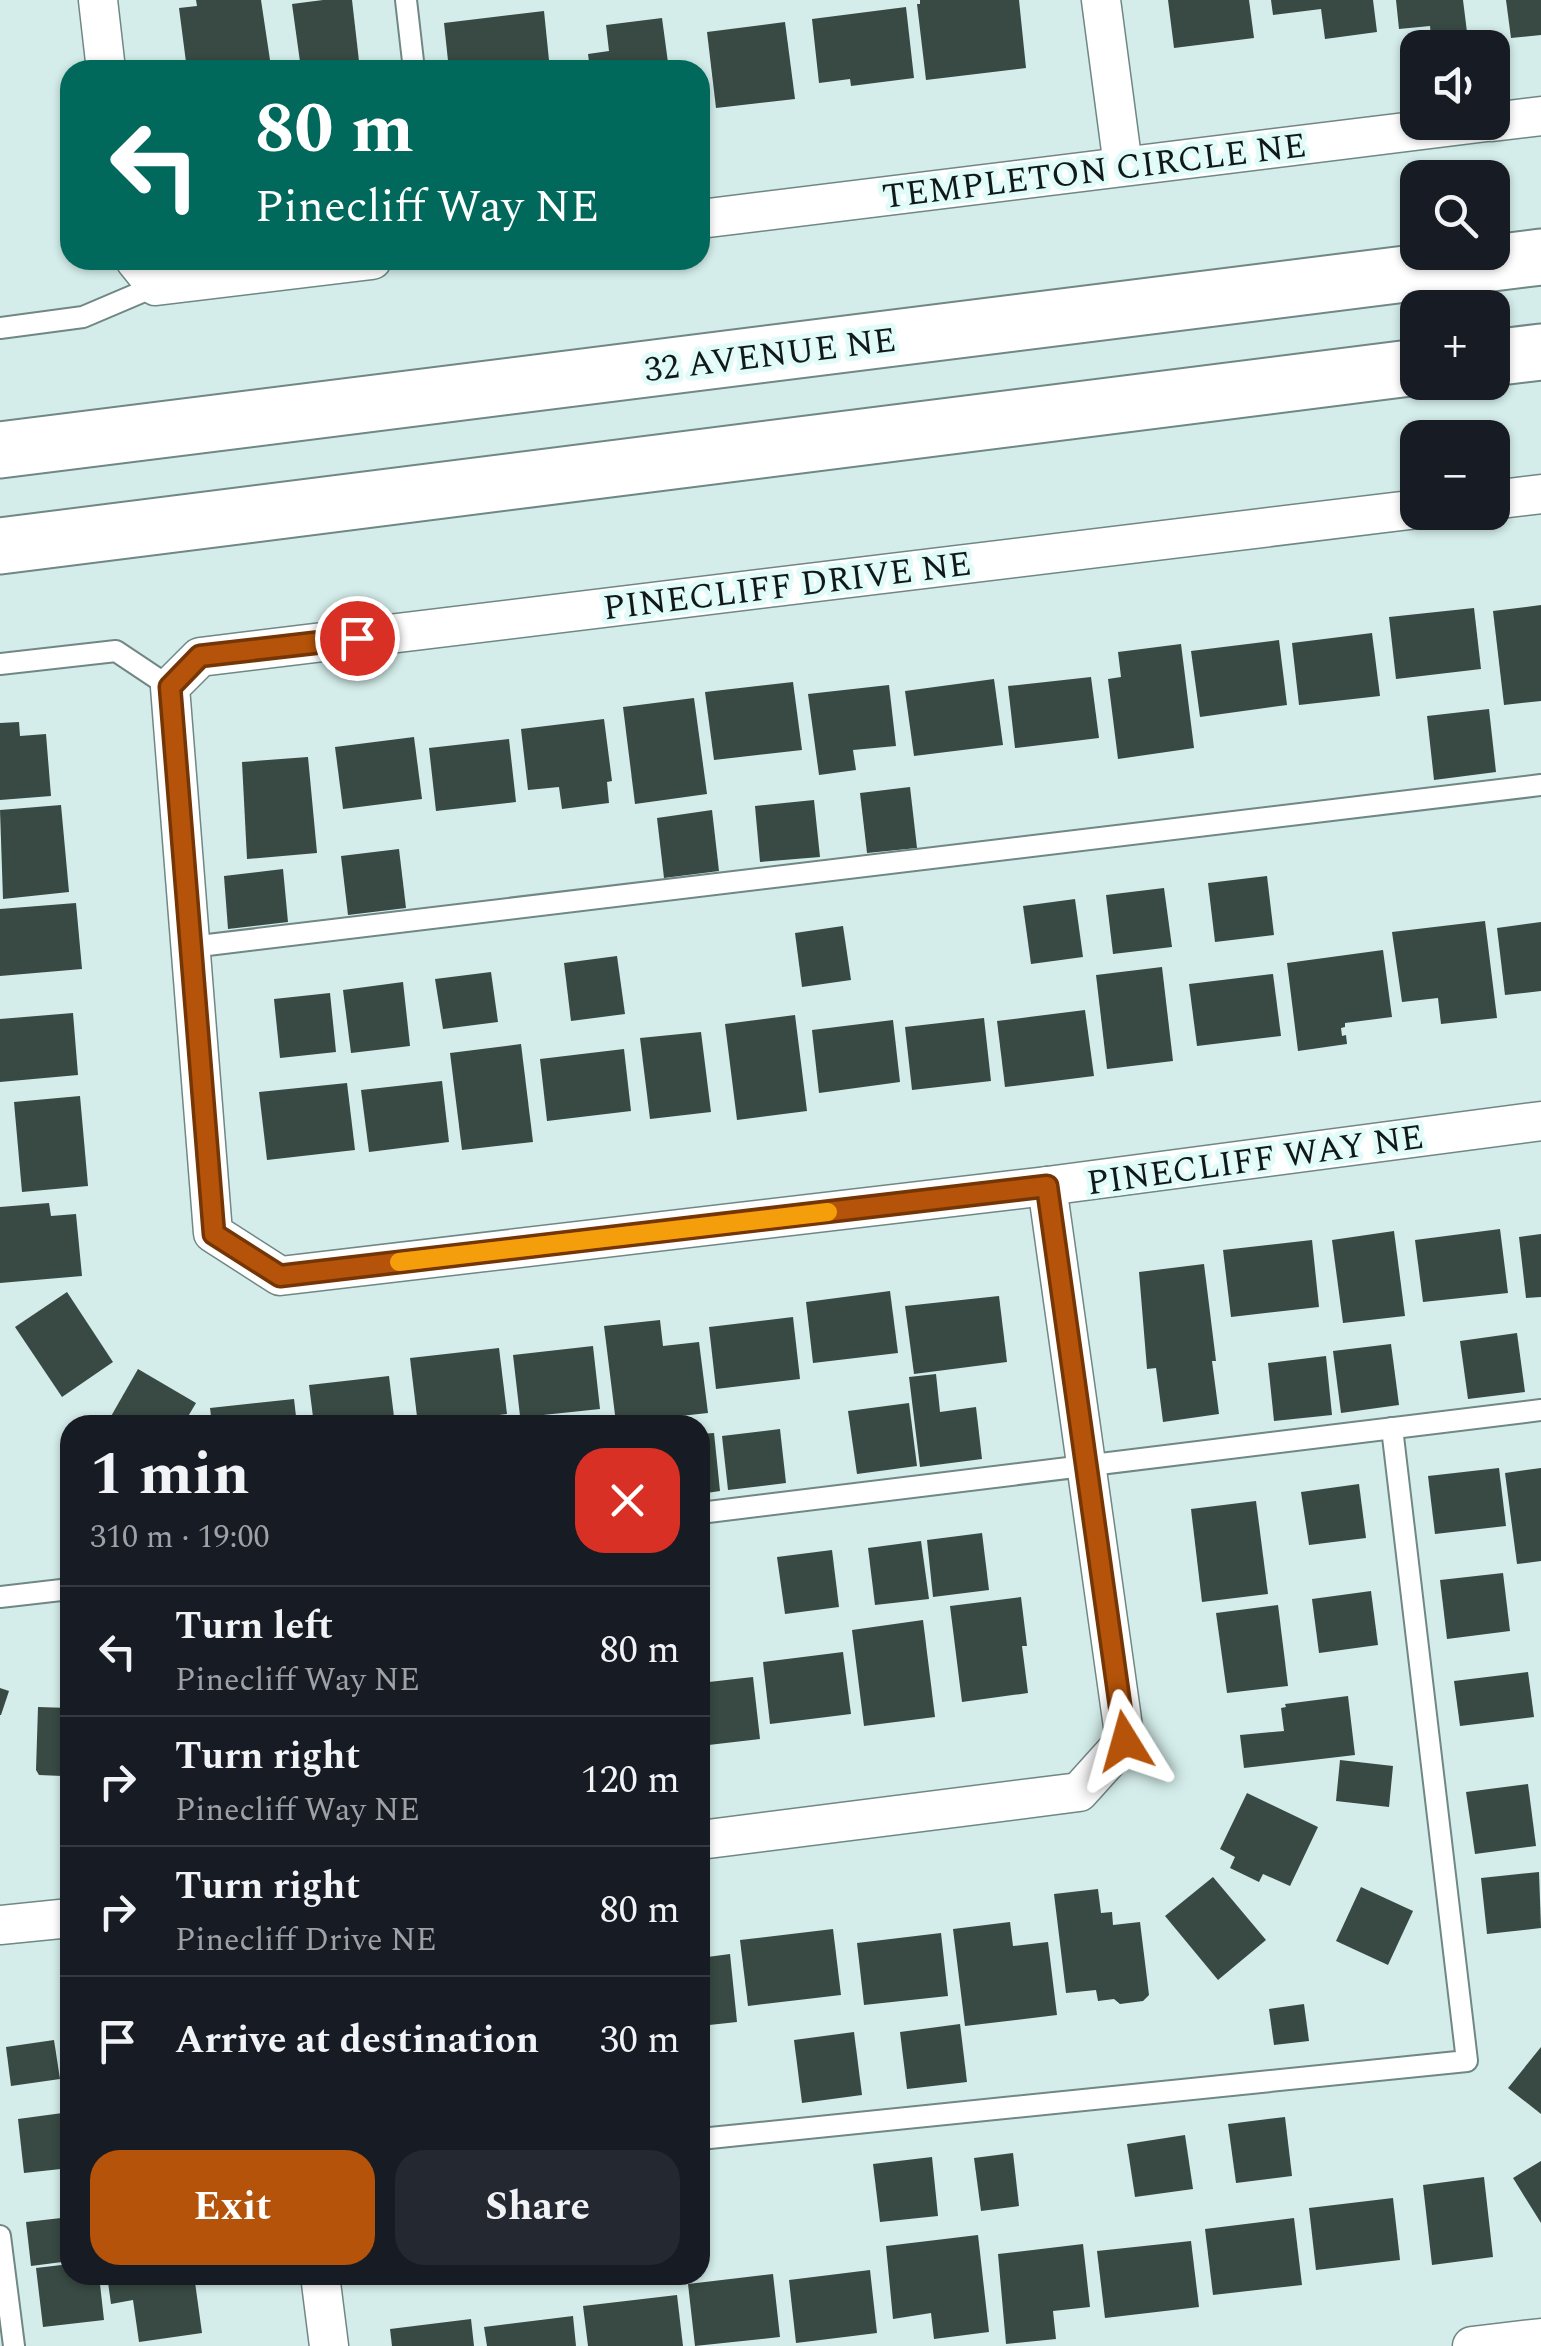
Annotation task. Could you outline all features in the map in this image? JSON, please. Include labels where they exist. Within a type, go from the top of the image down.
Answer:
[{"type":"main road","name":"32 AVENUE NE","points":[[0,450],[1541,258]]},
{"type":"main road","points":[[1510,356],[1541,352]]},
{"type":"main road","points":[[0,546],[1400,369]]},
{"type":"street","points":[[98,0],[105,60]]},
{"type":"street","points":[[1101,0],[1123,166]]},
{"type":"street","name":"TEMPLETON CIRCLE NE","points":[[1510,120],[1541,116]]},
{"type":"street","name":"TEMPLETON CIRCLE NE","points":[[710,218],[1400,133]]},
{"type":"street","points":[[146,273],[198,270]]},
{"type":"street","points":[[1510,498],[1541,494]]},
{"type":"street","name":"PINECLIFF DRIVE NE","points":[[170,687],[200,656],[1400,510]]},
{"type":"street","name":"PINECLIFF WAY NE","points":[[170,687],[214,1234],[280,1276],[1047,1186],[1541,1120]]},
{"type":"street","points":[[710,1839],[1079,1792],[1125,1741],[1047,1186]]},
{"type":"street","points":[[0,1926],[60,1919]]},
{"type":"street","points":[[321,2285],[328,2346]]},
{"type":"street","points":[[1472,2346],[1541,2338]]},
{"type":"lane","points":[[406,0],[413,60]]},
{"type":"lane","points":[[0,328],[82,317],[146,273]]},
{"type":"lane","points":[[0,664],[116,650],[170,687]]},
{"type":"lane","points":[[190,947],[1541,785]]},
{"type":"lane","points":[[710,1512],[1541,1410]]},
{"type":"lane","points":[[710,2138],[1467,2061],[1392,1428]]},
{"type":"lane","points":[[0,1597],[60,1589]]},
{"type":"lane","points":[[0,2236],[14,2346]]},
{"type":"building","points":[[196,0],[261,0],[270,60],[186,60],[179,8],[197,6]]},
{"type":"building","points":[[352,0],[359,60],[300,60],[292,4]]},
{"type":"building","points":[[920,0],[1019,0],[1026,68],[926,80],[917,4]]},
{"type":"building","points":[[1168,0],[1249,0],[1254,38],[1174,48]]},
{"type":"building","points":[[1271,0],[1373,0],[1377,32],[1325,39],[1321,9],[1273,15]]},
{"type":"building","points":[[1396,0],[1463,0],[1467,30],[1430,30],[1430,26],[1399,29]]},
{"type":"building","points":[[1506,0],[1541,0],[1541,35],[1511,38]]},
{"type":"building","points":[[906,7],[914,78],[851,86],[850,79],[819,83],[812,19]]},
{"type":"building","points":[[544,11],[549,60],[448,60],[444,23]]},
{"type":"building","points":[[662,18],[668,60],[589,60],[588,54],[609,51],[606,25]]},
{"type":"building","points":[[785,22],[795,99],[716,108],[707,32]]},
{"type":"building","points":[[1541,605],[1541,701],[1504,705],[1493,611]]},
{"type":"building","points":[[1474,608],[1481,669],[1396,679],[1389,617]]},
{"type":"building","points":[[1372,633],[1380,696],[1299,705],[1292,643]]},
{"type":"building","points":[[1279,640],[1287,705],[1200,717],[1191,651]]},
{"type":"building","points":[[1181,644],[1194,748],[1118,759],[1108,679],[1121,677],[1118,652]]},
{"type":"building","points":[[1091,677],[1099,738],[1015,748],[1008,686]]},
{"type":"building","points":[[994,679],[1003,745],[914,756],[905,691]]},
{"type":"building","points":[[793,682],[802,750],[714,760],[705,692]]},
{"type":"building","points":[[889,685],[896,746],[853,750],[856,770],[819,775],[808,694]]},
{"type":"building","points":[[694,698],[707,794],[635,804],[623,707]]},
{"type":"building","points":[[1489,709],[1496,772],[1434,780],[1427,716]]},
{"type":"building","points":[[604,719],[612,781],[607,782],[609,803],[562,809],[559,787],[528,790],[521,729]]},
{"type":"building","points":[[19,722],[20,736],[46,734],[51,796],[0,800],[0,723]]},
{"type":"building","points":[[414,737],[422,799],[343,809],[335,747]]},
{"type":"building","points":[[509,739],[516,802],[436,811],[429,748]]},
{"type":"building","points":[[308,757],[317,853],[247,859],[242,762]]},
{"type":"building","points":[[910,787],[917,848],[867,853],[860,793]]},
{"type":"building","points":[[814,800],[820,857],[760,862],[755,806]]},
{"type":"building","points":[[61,805],[69,892],[3,899],[0,810]]},
{"type":"building","points":[[712,810],[719,871],[664,878],[657,818]]},
{"type":"building","points":[[399,849],[406,908],[348,915],[341,856]]},
{"type":"building","points":[[283,869],[288,922],[228,929],[224,876]]},
{"type":"building","points":[[1267,876],[1274,935],[1215,942],[1208,883]]},
{"type":"building","points":[[1164,888],[1172,947],[1113,954],[1106,895]]},
{"type":"building","points":[[1075,899],[1083,957],[1031,964],[1023,906]]},
{"type":"building","points":[[76,903],[82,969],[0,976],[0,909]]},
{"type":"building","points":[[1485,921],[1497,1018],[1441,1024],[1438,998],[1402,1002],[1392,932]]},
{"type":"building","points":[[1541,922],[1541,991],[1505,995],[1497,928]]},
{"type":"building","points":[[843,926],[851,980],[802,987],[795,933]]},
{"type":"building","points":[[1383,950],[1392,1017],[1345,1023],[1341,1028],[1347,1044],[1298,1051],[1287,963]]},
{"type":"building","points":[[617,956],[625,1014],[571,1021],[564,963]]},
{"type":"building","points":[[1162,967],[1173,1061],[1107,1069],[1096,975]]},
{"type":"building","points":[[491,972],[498,1022],[443,1029],[435,979]]},
{"type":"building","points":[[1273,974],[1281,1036],[1197,1046],[1189,984]]},
{"type":"building","points":[[403,982],[410,1046],[351,1053],[343,990]]},
{"type":"building","points":[[330,993],[336,1052],[280,1058],[274,999]]},
{"type":"building","points":[[1085,1010],[1094,1076],[1005,1087],[997,1021]]},
{"type":"building","points":[[73,1013],[78,1075],[0,1082],[0,1019]]},
{"type":"building","points":[[795,1015],[807,1111],[737,1120],[725,1024]]},
{"type":"building","points":[[984,1018],[991,1081],[912,1090],[905,1027]]},
{"type":"building","points":[[893,1020],[900,1082],[819,1093],[812,1030]]},
{"type":"building","points":[[701,1032],[711,1112],[650,1119],[640,1038]]},
{"type":"building","points":[[521,1044],[533,1142],[462,1150],[450,1053]]},
{"type":"building","points":[[624,1049],[631,1111],[547,1121],[540,1059]]},
{"type":"building","points":[[442,1081],[449,1142],[369,1152],[361,1090]]},
{"type":"building","points":[[347,1083],[355,1150],[267,1160],[259,1092]]},
{"type":"building","points":[[80,1096],[88,1186],[22,1192],[14,1102]]},
{"type":"building","points":[[49,1203],[51,1216],[76,1214],[82,1276],[0,1283],[0,1207]]},
{"type":"building","points":[[1500,1229],[1508,1293],[1423,1302],[1415,1240]]},
{"type":"building","points":[[1394,1231],[1405,1316],[1343,1323],[1332,1240]]},
{"type":"building","points":[[1541,1234],[1541,1297],[1526,1298],[1519,1237]]},
{"type":"building","points":[[1312,1240],[1319,1307],[1231,1317],[1223,1250]]},
{"type":"building","points":[[1204,1264],[1219,1414],[1163,1422],[1156,1368],[1147,1369],[1139,1272]]},
{"type":"building","points":[[890,1291],[898,1353],[813,1363],[806,1302]]},
{"type":"building","points":[[67,1292],[113,1362],[62,1397],[15,1327]]},
{"type":"building","points":[[999,1296],[1007,1362],[914,1374],[905,1306]]},
{"type":"building","points":[[793,1317],[800,1379],[716,1389],[709,1327]]},
{"type":"building","points":[[660,1320],[663,1346],[699,1342],[708,1413],[615,1415],[604,1326]]},
{"type":"building","points":[[1517,1333],[1525,1392],[1468,1399],[1460,1341]]},
{"type":"building","points":[[1391,1344],[1399,1405],[1341,1413],[1333,1351]]},
{"type":"building","points":[[593,1346],[600,1409],[520,1415],[513,1355]]},
{"type":"building","points":[[499,1348],[507,1414],[417,1415],[410,1358]]},
{"type":"building","points":[[1326,1356],[1332,1415],[1274,1421],[1268,1363]]},
{"type":"building","points":[[138,1369],[196,1403],[189,1415],[112,1415]]},
{"type":"building","points":[[936,1374],[940,1412],[976,1407],[982,1459],[920,1467],[909,1377]]},
{"type":"building","points":[[389,1376],[394,1415],[313,1415],[309,1385]]},
{"type":"building","points":[[294,1399],[296,1415],[211,1415],[210,1408]]},
{"type":"building","points":[[909,1403],[917,1466],[857,1474],[848,1411]]},
{"type":"building","points":[[780,1429],[786,1483],[728,1490],[722,1436]]},
{"type":"building","points":[[710,1433],[714,1433],[720,1491],[710,1492]]},
{"type":"building","points":[[1499,1468],[1506,1526],[1435,1534],[1428,1476]]},
{"type":"building","points":[[1541,1468],[1541,1561],[1517,1564],[1505,1473]]},
{"type":"building","points":[[1359,1484],[1366,1538],[1309,1545],[1301,1492]]},
{"type":"building","points":[[1256,1501],[1268,1594],[1202,1602],[1191,1509]]},
{"type":"building","points":[[982,1533],[989,1590],[933,1597],[927,1540]]},
{"type":"building","points":[[921,1541],[929,1599],[875,1605],[868,1548]]},
{"type":"building","points":[[832,1550],[839,1607],[785,1614],[777,1557]]},
{"type":"building","points":[[1503,1573],[1510,1631],[1447,1639],[1440,1580]]},
{"type":"building","points":[[1371,1591],[1378,1645],[1319,1653],[1312,1599]]},
{"type":"building","points":[[1021,1597],[1028,1693],[962,1702],[950,1606]]},
{"type":"building","points":[[1278,1605],[1288,1686],[1227,1693],[1216,1613]]},
{"type":"building","points":[[923,1620],[935,1717],[864,1726],[852,1630]]},
{"type":"building","points":[[843,1652],[851,1714],[770,1724],[763,1662]]},
{"type":"building","points":[[1528,1672],[1534,1717],[1460,1726],[1454,1681]]},
{"type":"building","points":[[753,1677],[760,1739],[710,1745],[710,1682]]},
{"type":"building","points":[[0,1688],[9,1691],[1,1715],[0,1715]]},
{"type":"building","points":[[1348,1696],[1355,1755],[1244,1768],[1240,1735],[1284,1731],[1281,1708],[1285,1704]]},
{"type":"building","points":[[38,1707],[60,1708],[60,1776],[39,1775]]},
{"type":"building","points":[[1340,1760],[1393,1766],[1389,1807],[1336,1801]]},
{"type":"building","points":[[1528,1784],[1536,1846],[1475,1854],[1466,1792]]},
{"type":"building","points":[[1247,1793],[1318,1827],[1290,1886],[1263,1874],[1259,1882],[1230,1868],[1235,1857],[1220,1849]]},
{"type":"building","points":[[1539,1872],[1541,1928],[1487,1934],[1481,1878]]},
{"type":"building","points":[[1213,1877],[1266,1940],[1218,1980],[1165,1916]]},
{"type":"building","points":[[1361,1887],[1413,1911],[1388,1965],[1336,1941]]},
{"type":"building","points":[[1098,1889],[1101,1913],[1112,1912],[1113,1925],[1140,1922],[1149,1995],[1143,2001],[1098,2001],[1096,1990],[1066,1993],[1054,1894]]},
{"type":"building","points":[[1010,1922],[1013,1946],[1048,1942],[1057,2015],[965,2026],[953,1929]]},
{"type":"building","points":[[833,1929],[841,1995],[748,2006],[740,1940]]},
{"type":"building","points":[[941,1933],[948,1996],[864,2005],[857,1943]]},
{"type":"building","points":[[730,1954],[737,2022],[710,2025],[710,1957]]},
{"type":"building","points":[[1304,2004],[1309,2041],[1274,2045],[1269,2009]]},
{"type":"building","points":[[960,2024],[967,2082],[907,2089],[900,2032]]},
{"type":"building","points":[[854,2032],[862,2095],[802,2103],[794,2040]]},
{"type":"building","points":[[54,2040],[60,2079],[11,2086],[6,2047]]},
{"type":"building","points":[[1541,2047],[1541,2114],[1508,2088]]},
{"type":"building","points":[[60,2113],[60,2169],[24,2173],[18,2119]]},
{"type":"building","points":[[1285,2117],[1292,2176],[1236,2183],[1228,2124]]},
{"type":"building","points":[[1185,2135],[1193,2189],[1135,2197],[1127,2144]]},
{"type":"building","points":[[1013,2153],[1019,2206],[981,2211],[974,2158]]},
{"type":"building","points":[[932,2157],[938,2216],[880,2222],[873,2164]]},
{"type":"building","points":[[1541,2161],[1541,2223],[1513,2178]]},
{"type":"building","points":[[1484,2177],[1493,2257],[1432,2265],[1423,2185]]},
{"type":"building","points":[[1393,2198],[1400,2260],[1316,2270],[1309,2208]]},
{"type":"building","points":[[60,2218],[60,2262],[31,2266],[26,2222]]},
{"type":"building","points":[[1294,2218],[1302,2285],[1213,2295],[1205,2229]]},
{"type":"building","points":[[978,2235],[989,2332],[934,2339],[931,2313],[893,2319],[886,2246]]},
{"type":"building","points":[[1191,2241],[1199,2307],[1105,2318],[1097,2251]]},
{"type":"building","points":[[1083,2244],[1090,2307],[1053,2311],[1056,2339],[1006,2344],[998,2254]]},
{"type":"building","points":[[60,2265],[60,2285],[100,2285],[104,2320],[43,2327],[36,2268]]},
{"type":"building","points":[[870,2270],[877,2333],[796,2343],[789,2280]]},
{"type":"building","points":[[773,2274],[780,2337],[695,2346],[688,2285],[710,2285],[710,2281]]},
{"type":"building","points":[[108,2285],[195,2285],[202,2333],[139,2342],[133,2300],[111,2304]]},
{"type":"building","points":[[677,2295],[683,2346],[588,2346],[583,2306]]},
{"type":"building","points":[[573,2316],[576,2346],[487,2346],[484,2327]]},
{"type":"building","points":[[471,2319],[474,2346],[392,2346],[390,2329]]},
{"type":"slow traffic","points":[[399,1262],[828,1212]]},
{"type":"route","points":[[357,638],[200,656],[170,687],[214,1234],[280,1276],[1047,1186],[1125,1741]]}]
